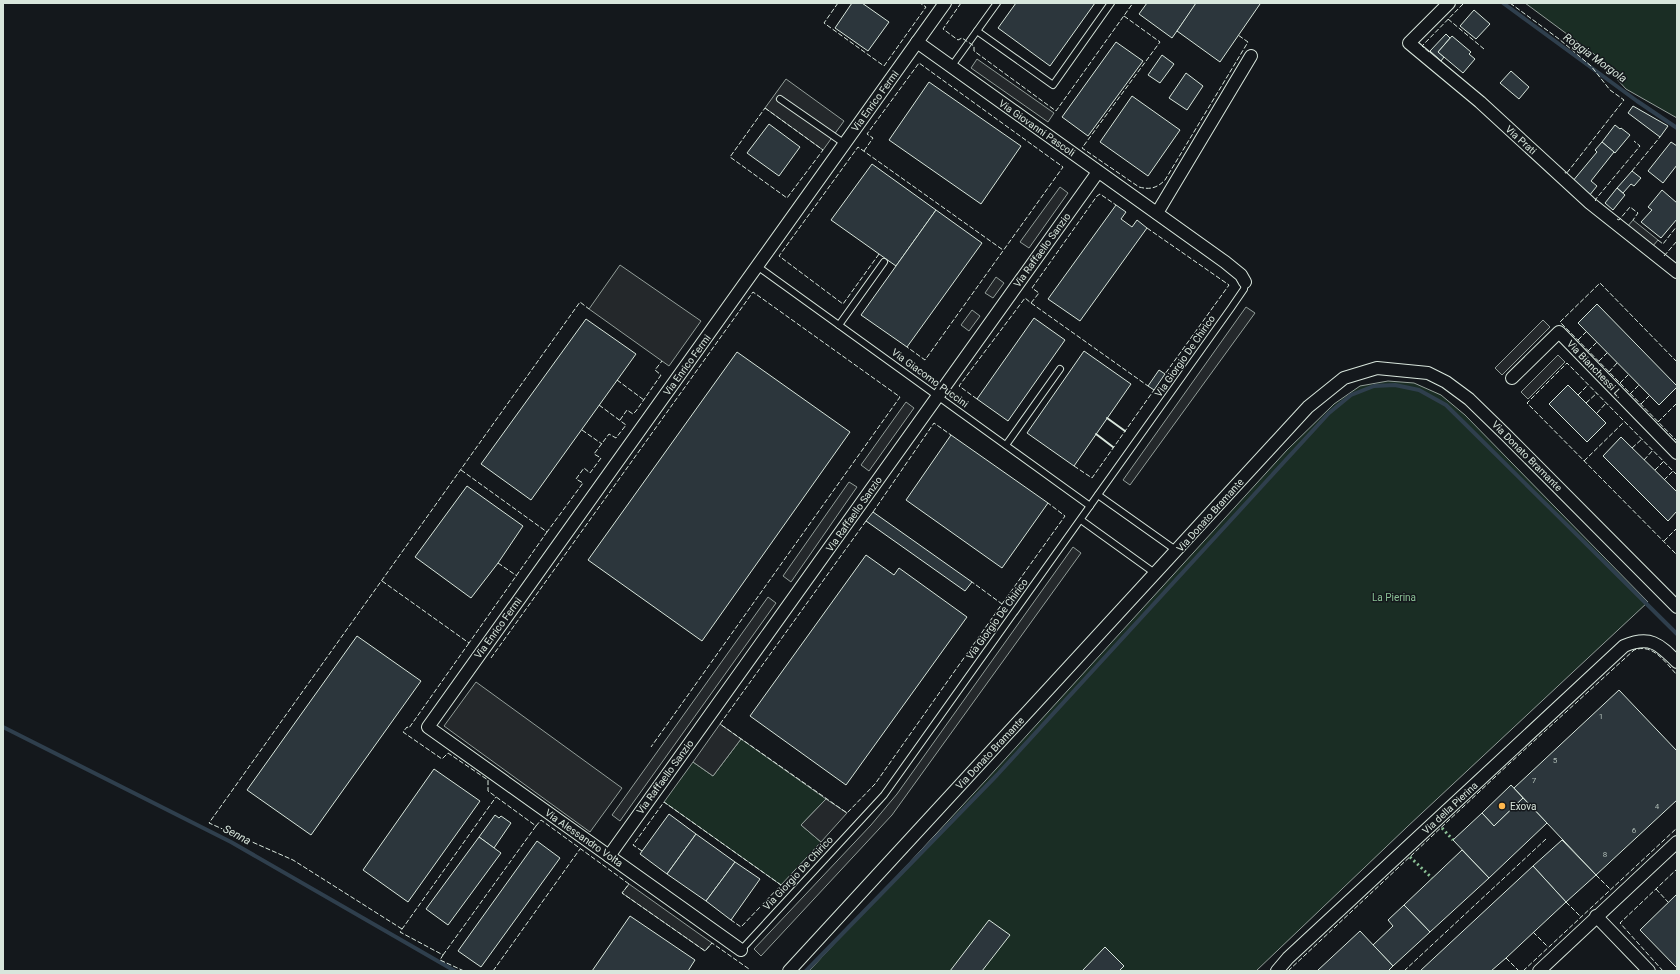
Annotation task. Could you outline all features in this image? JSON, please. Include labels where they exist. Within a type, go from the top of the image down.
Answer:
[{"type":"street","name":"Via Prati","points":[[1449,3],[1409,43],[1480,102],[1590,203],[1677,272]]},
{"type":"street","name":"Via Enrico Fermi","points":[[428,727],[845,144],[917,42],[941,4]]},
{"type":"street","name":"Via Giovanni Pascoli","points":[[917,42],[1225,262],[1241,275],[1245,282]]},
{"type":"street","points":[[1157,213],[1251,56]]},
{"type":"street","name":"Via Raffaello Sanzio","points":[[609,856],[1098,172]]},
{"type":"street","name":"Via Bianchessi L.","points":[[1512,378],[1559,332],[1677,453]]},
{"type":"street","name":"Via Donato Bramante","points":[[789,971],[1156,574],[1308,407],[1344,378],[1376,368],[1428,373],[1446,382],[1469,399],[1677,607]]},
{"type":"street","name":"Via della Pierina","points":[[1277,971],[1288,958],[1624,646],[1637,640],[1655,643],[1677,662]]},
{"type":"street","name":"Via Alessandro Volta","points":[[428,727],[741,950]]},
{"type":"street","points":[[1539,971],[1596,916],[1677,842]]},
{"type":"street","points":[[1596,916],[1649,971]]},
{"type":"lane","points":[[951,67],[997,3]]},
{"type":"lane","points":[[977,31],[1053,85],[1111,3]]},
{"type":"lane","points":[[780,99],[845,144]]},
{"type":"lane","points":[[839,325],[884,262]]},
{"type":"lane","name":"Via Giacomo Puccini","points":[[757,266],[1090,506]]},
{"type":"lane","name":"Via Giorgio De Chirico","points":[[741,950],[884,795],[1244,289],[1245,282]]},
{"type":"lane","points":[[1006,445],[1060,369]]},
{"type":"lane","points":[[1098,495],[1177,551]]},
{"type":"lane","points":[[1081,520],[1156,574]]},
{"type":"green space","points":[[1525,3],[1677,3],[1677,118],[1626,89],[1594,54]]},
{"type":"green space","name":"La Pierina","points":[[1388,381],[1414,383],[1441,395],[1465,415],[1648,602],[1407,827],[1256,971],[809,971],[986,780],[1287,450],[1334,404],[1360,386]]},
{"type":"green space","points":[[741,739],[826,799],[801,825],[821,842],[781,885],[664,802],[693,762],[713,776]]},
{"type":"shaded area","points":[[977,59],[1054,113],[1048,122],[971,68]]},
{"type":"shaded area","points":[[786,79],[844,121],[823,150],[765,108]]},
{"type":"shaded area","points":[[1060,187],[1068,193],[1029,248],[1020,242]]},
{"type":"shaded area","points":[[1633,220],[1658,240],[1652,247],[1627,227]]},
{"type":"shaded area","points":[[620,265],[701,321],[669,366],[589,309]]},
{"type":"shaded area","points":[[996,277],[1004,283],[993,298],[985,293]]},
{"type":"shaded area","points":[[1246,307],[1255,313],[1130,485],[1123,480]]},
{"type":"shaded area","points":[[972,310],[980,316],[969,331],[961,325]]},
{"type":"shaded area","points":[[1543,320],[1550,327],[1502,375],[1495,368]]},
{"type":"shaded area","points":[[1558,355],[1565,362],[1528,399],[1521,392]]},
{"type":"shaded area","points":[[906,402],[914,408],[869,471],[861,465]]},
{"type":"shaded area","points":[[849,482],[857,487],[791,582],[783,576]]},
{"type":"shaded area","points":[[1073,547],[1081,553],[892,815],[761,956],[754,949],[871,825],[897,794]]},
{"type":"shaded area","points":[[768,597],[776,603],[620,821],[612,815]]},
{"type":"shaded area","points":[[476,682],[622,788],[590,832],[444,726]]},
{"type":"shaded area","points":[[720,724],[741,739],[713,776],[693,762]]},
{"type":"shaded area","points":[[826,799],[847,813],[821,842],[801,825]]},
{"type":"shaded area","points":[[629,884],[712,943],[705,951],[622,893]]},
{"type":"building","points":[[852,3],[862,3],[889,22],[868,51],[835,28]]},
{"type":"building","points":[[1016,3],[1095,3],[1050,66],[998,28]]},
{"type":"building","points":[[1147,3],[1196,4],[1172,38],[1139,14]]},
{"type":"building","points":[[1196,3],[1260,4],[1220,62],[1177,31]]},
{"type":"building","points":[[1474,10],[1490,24],[1476,39],[1460,26]]},
{"type":"building","points":[[1446,34],[1450,38],[1438,52],[1444,57],[1441,61],[1430,51]]},
{"type":"building","points":[[1452,36],[1471,52],[1469,54],[1475,59],[1463,73],[1438,52]]},
{"type":"building","points":[[1116,42],[1143,61],[1088,136],[1062,117]]},
{"type":"building","points":[[1162,55],[1174,64],[1160,83],[1148,75]]},
{"type":"building","points":[[1511,71],[1529,87],[1519,99],[1500,83]]},
{"type":"building","points":[[1186,73],[1203,86],[1187,110],[1169,98]]},
{"type":"building","points":[[929,82],[1021,146],[981,204],[889,140]]},
{"type":"building","points":[[1132,96],[1180,130],[1148,176],[1100,142]]},
{"type":"building","points":[[1633,106],[1668,126],[1660,137],[1628,113]]},
{"type":"building","points":[[769,124],[800,147],[779,176],[747,153]]},
{"type":"building","points":[[1615,125],[1630,135],[1615,153],[1602,142]]},
{"type":"building","points":[[1602,142],[1614,152],[1591,181],[1597,186],[1589,196],[1572,182],[1597,152],[1595,150]]},
{"type":"building","points":[[1671,142],[1677,146],[1677,165],[1663,183],[1648,171]]},
{"type":"building","points":[[872,164],[936,210],[896,266],[831,220]]},
{"type":"building","points":[[1632,171],[1641,178],[1634,186],[1631,184],[1623,193],[1617,188]]},
{"type":"building","points":[[1617,188],[1625,195],[1613,210],[1605,203]]},
{"type":"building","points":[[1662,190],[1677,203],[1677,219],[1661,238],[1641,222],[1652,210],[1648,207]]},
{"type":"building","points":[[1116,205],[1126,212],[1121,219],[1132,227],[1137,220],[1147,228],[1080,321],[1048,299]]},
{"type":"building","points":[[936,210],[982,243],[907,347],[861,315]]},
{"type":"building","points":[[1597,304],[1677,386],[1659,405],[1578,323]]},
{"type":"building","points":[[1034,318],[1065,340],[1008,421],[977,399]]},
{"type":"building","points":[[586,319],[636,354],[531,500],[481,464]]},
{"type":"building","points":[[1084,351],[1131,384],[1074,466],[1027,433]]},
{"type":"building","points":[[737,352],[850,432],[702,641],[588,560]]},
{"type":"building","points":[[1159,370],[1165,374],[1154,390],[1148,386]]},
{"type":"building","points":[[1568,385],[1606,423],[1587,442],[1549,404]]},
{"type":"building","points":[[951,435],[1048,503],[1002,568],[906,500]]},
{"type":"building","points":[[1621,437],[1677,492],[1677,511],[1668,521],[1603,456]]},
{"type":"building","points":[[467,486],[523,526],[498,563],[471,598],[415,557]]},
{"type":"building","points":[[873,512],[972,582],[965,591],[866,521]]},
{"type":"building","points":[[866,555],[894,575],[899,568],[967,617],[846,785],[750,716]]},
{"type":"building","points":[[357,636],[421,681],[311,835],[247,790]]},
{"type":"building","points":[[1619,690],[1677,751],[1677,800],[1596,875],[1514,788]]},
{"type":"building","points":[[434,769],[480,801],[408,902],[363,870]]},
{"type":"building","name":"Exova","points":[[1511,785],[1523,798],[1494,826],[1482,813]]},
{"type":"building","points":[[1523,798],[1547,823],[1489,878],[1453,840],[1482,813],[1494,826]]},
{"type":"building","points":[[669,814],[696,834],[667,874],[640,854]]},
{"type":"building","points":[[495,815],[499,818],[501,816],[511,823],[494,848],[479,837]]},
{"type":"building","points":[[696,834],[735,862],[706,901],[667,874]]},
{"type":"building","points":[[479,837],[501,853],[448,925],[426,909]]},
{"type":"building","points":[[1562,840],[1596,875],[1566,902],[1533,866]]},
{"type":"building","points":[[537,841],[560,858],[481,967],[458,951]]},
{"type":"building","points":[[1462,850],[1489,878],[1430,932],[1404,905]]},
{"type":"building","points":[[735,862],[760,879],[731,920],[706,901]]},
{"type":"building","points":[[1533,866],[1566,902],[1506,958],[1491,971],[1420,971]]},
{"type":"building","points":[[1677,894],[1677,968],[1640,930]]},
{"type":"building","points":[[1404,905],[1430,932],[1393,966],[1373,945],[1393,926],[1388,920]]},
{"type":"building","points":[[630,916],[695,960],[688,971],[592,971]]},
{"type":"building","points":[[989,920],[1010,935],[982,971],[950,971]]},
{"type":"building","points":[[1360,931],[1393,966],[1388,971],[1317,971]]},
{"type":"building","points":[[1105,947],[1124,966],[1119,971],[1082,971]]},
{"type":"waterway","name":"Roggia Morgola","points":[[1503,3],[1637,101],[1677,128]]},
{"type":"waterway","points":[[806,971],[997,775],[1329,413],[1351,395],[1374,386],[1395,385],[1419,390],[1446,405],[1677,634]]},
{"type":"waterway","name":"Senna","points":[[3,727],[231,842],[455,971]]},
{"type":"hedge","points":[[1442,828],[1453,840]]},
{"type":"hedge","points":[[1410,857],[1432,878]]},
{"type":"fence","points":[[838,3],[824,23],[884,66],[926,7],[920,3]]},
{"type":"fence","points":[[961,3],[943,29],[958,40],[962,38],[974,46],[974,51],[1056,111],[1133,3]]},
{"type":"fence","points":[[1429,52],[1422,46],[1464,3]]},
{"type":"fence","points":[[1510,3],[1559,39],[1591,66],[1610,90],[1624,100],[1566,174],[1565,172]]},
{"type":"fence","points":[[1124,16],[1160,42],[1082,148],[1139,187],[1143,188],[1153,188],[1165,180],[1248,42],[1238,35]]},
{"type":"fence","points":[[1448,19],[1484,49]]},
{"type":"fence","points":[[864,151],[873,138],[867,134],[919,63],[1063,167],[925,360],[907,347]]},
{"type":"fence","points":[[765,108],[823,150],[787,198],[730,157],[765,108]]},
{"type":"fence","points":[[1632,171],[1660,137]]},
{"type":"fence","points":[[1596,201],[1595,200],[1640,146],[1634,141]]},
{"type":"fence","points":[[879,254],[843,304],[779,256],[858,147],[1003,250]]},
{"type":"fence","points":[[977,399],[959,386],[1025,298],[1031,303],[1039,293],[1032,288],[1097,196],[1100,194],[1116,205]]},
{"type":"fence","points":[[1617,219],[1619,220],[1630,207],[1638,213],[1633,220]]},
{"type":"fence","points":[[1658,240],[1663,244],[1677,226]]},
{"type":"fence","points":[[1147,228],[1229,285],[1165,374]]},
{"type":"fence","points":[[1664,256],[1677,241]]},
{"type":"fence","points":[[1677,362],[1600,283],[1560,322],[1677,441]]},
{"type":"fence","points":[[491,658],[753,292],[900,397],[651,747]]},
{"type":"fence","points":[[402,929],[293,860],[209,823],[580,302],[589,309]]},
{"type":"fence","points":[[1031,303],[1148,386]]},
{"type":"fence","points":[[1578,340],[1586,332]]},
{"type":"fence","points":[[1588,351],[1597,342]]},
{"type":"fence","points":[[1599,361],[1607,353]]},
{"type":"fence","points":[[620,420],[627,410],[633,414],[636,411],[661,375],[655,370],[662,361]]},
{"type":"fence","points":[[1677,475],[1567,363],[1527,403],[1677,555]]},
{"type":"fence","points":[[1609,372],[1617,363]]},
{"type":"fence","points":[[1620,383],[1628,375]]},
{"type":"fence","points":[[617,380],[644,400]]},
{"type":"fence","points":[[1578,395],[1588,385]]},
{"type":"fence","points":[[1630,394],[1639,385]]},
{"type":"fence","points":[[1074,466],[1092,478],[1154,390]]},
{"type":"fence","points":[[1586,403],[1597,393]]},
{"type":"fence","points":[[1641,404],[1649,396]]},
{"type":"fence","points":[[1597,413],[1606,403]]},
{"type":"fence","points":[[1658,422],[1677,403]]},
{"type":"fence","points":[[461,470],[547,532],[583,483],[576,479],[584,468],[590,473],[601,458],[594,454],[609,434],[616,438],[626,425],[599,405]]},
{"type":"fence","points":[[1584,461],[1624,422]]},
{"type":"fence","points":[[873,512],[934,423],[951,435]]},
{"type":"fence","points":[[582,430],[602,444]]},
{"type":"fence","points":[[1632,448],[1642,439]]},
{"type":"fence","points":[[1644,460],[1653,450]]},
{"type":"fence","points":[[1655,470],[1664,461]]},
{"type":"fence","points":[[1664,480],[1673,471]]},
{"type":"fence","points":[[1002,604],[1065,516],[1048,503]]},
{"type":"fence","points":[[866,521],[720,724],[847,813],[875,784],[1002,604],[972,582]]},
{"type":"fence","points":[[1664,541],[1677,528]]},
{"type":"fence","points":[[382,581],[469,643],[547,532]]},
{"type":"fence","points":[[498,563],[517,576]]},
{"type":"fence","points":[[469,643],[409,728],[407,727],[403,732],[442,759],[448,753],[488,780],[488,791],[536,826],[541,820],[629,884],[622,893],[705,951],[712,943],[749,969],[747,971]]},
{"type":"fence","points":[[1288,971],[1510,763],[1634,650],[1647,649],[1653,651],[1677,675]]},
{"type":"fence","points":[[464,971],[440,960],[443,955],[400,932],[496,797]]},
{"type":"fence","points":[[642,851],[633,845],[664,802],[781,885],[741,927],[731,920]]},
{"type":"fence","points":[[443,955],[536,826]]},
{"type":"fence","points":[[1523,971],[1677,828]]},
{"type":"fence","points":[[1404,971],[1546,839]]},
{"type":"fence","points":[[493,971],[580,849]]},
{"type":"fence","points":[[1663,971],[1620,923],[1677,869]]},
{"type":"fence","points":[[1596,875],[1610,889]]},
{"type":"fence","points":[[1656,889],[1668,902]]},
{"type":"fence","points":[[1566,902],[1581,917]]},
{"type":"fence","points":[[1533,932],[1548,947]]},
{"type":"fence","points":[[1506,958],[1519,971]]},
{"type":"wall","points":[[1107,418],[1125,431]]},
{"type":"wall","points":[[1096,434],[1113,447]]},
{"type":"place","name":"Exova","points":[[1502,806]]}]
